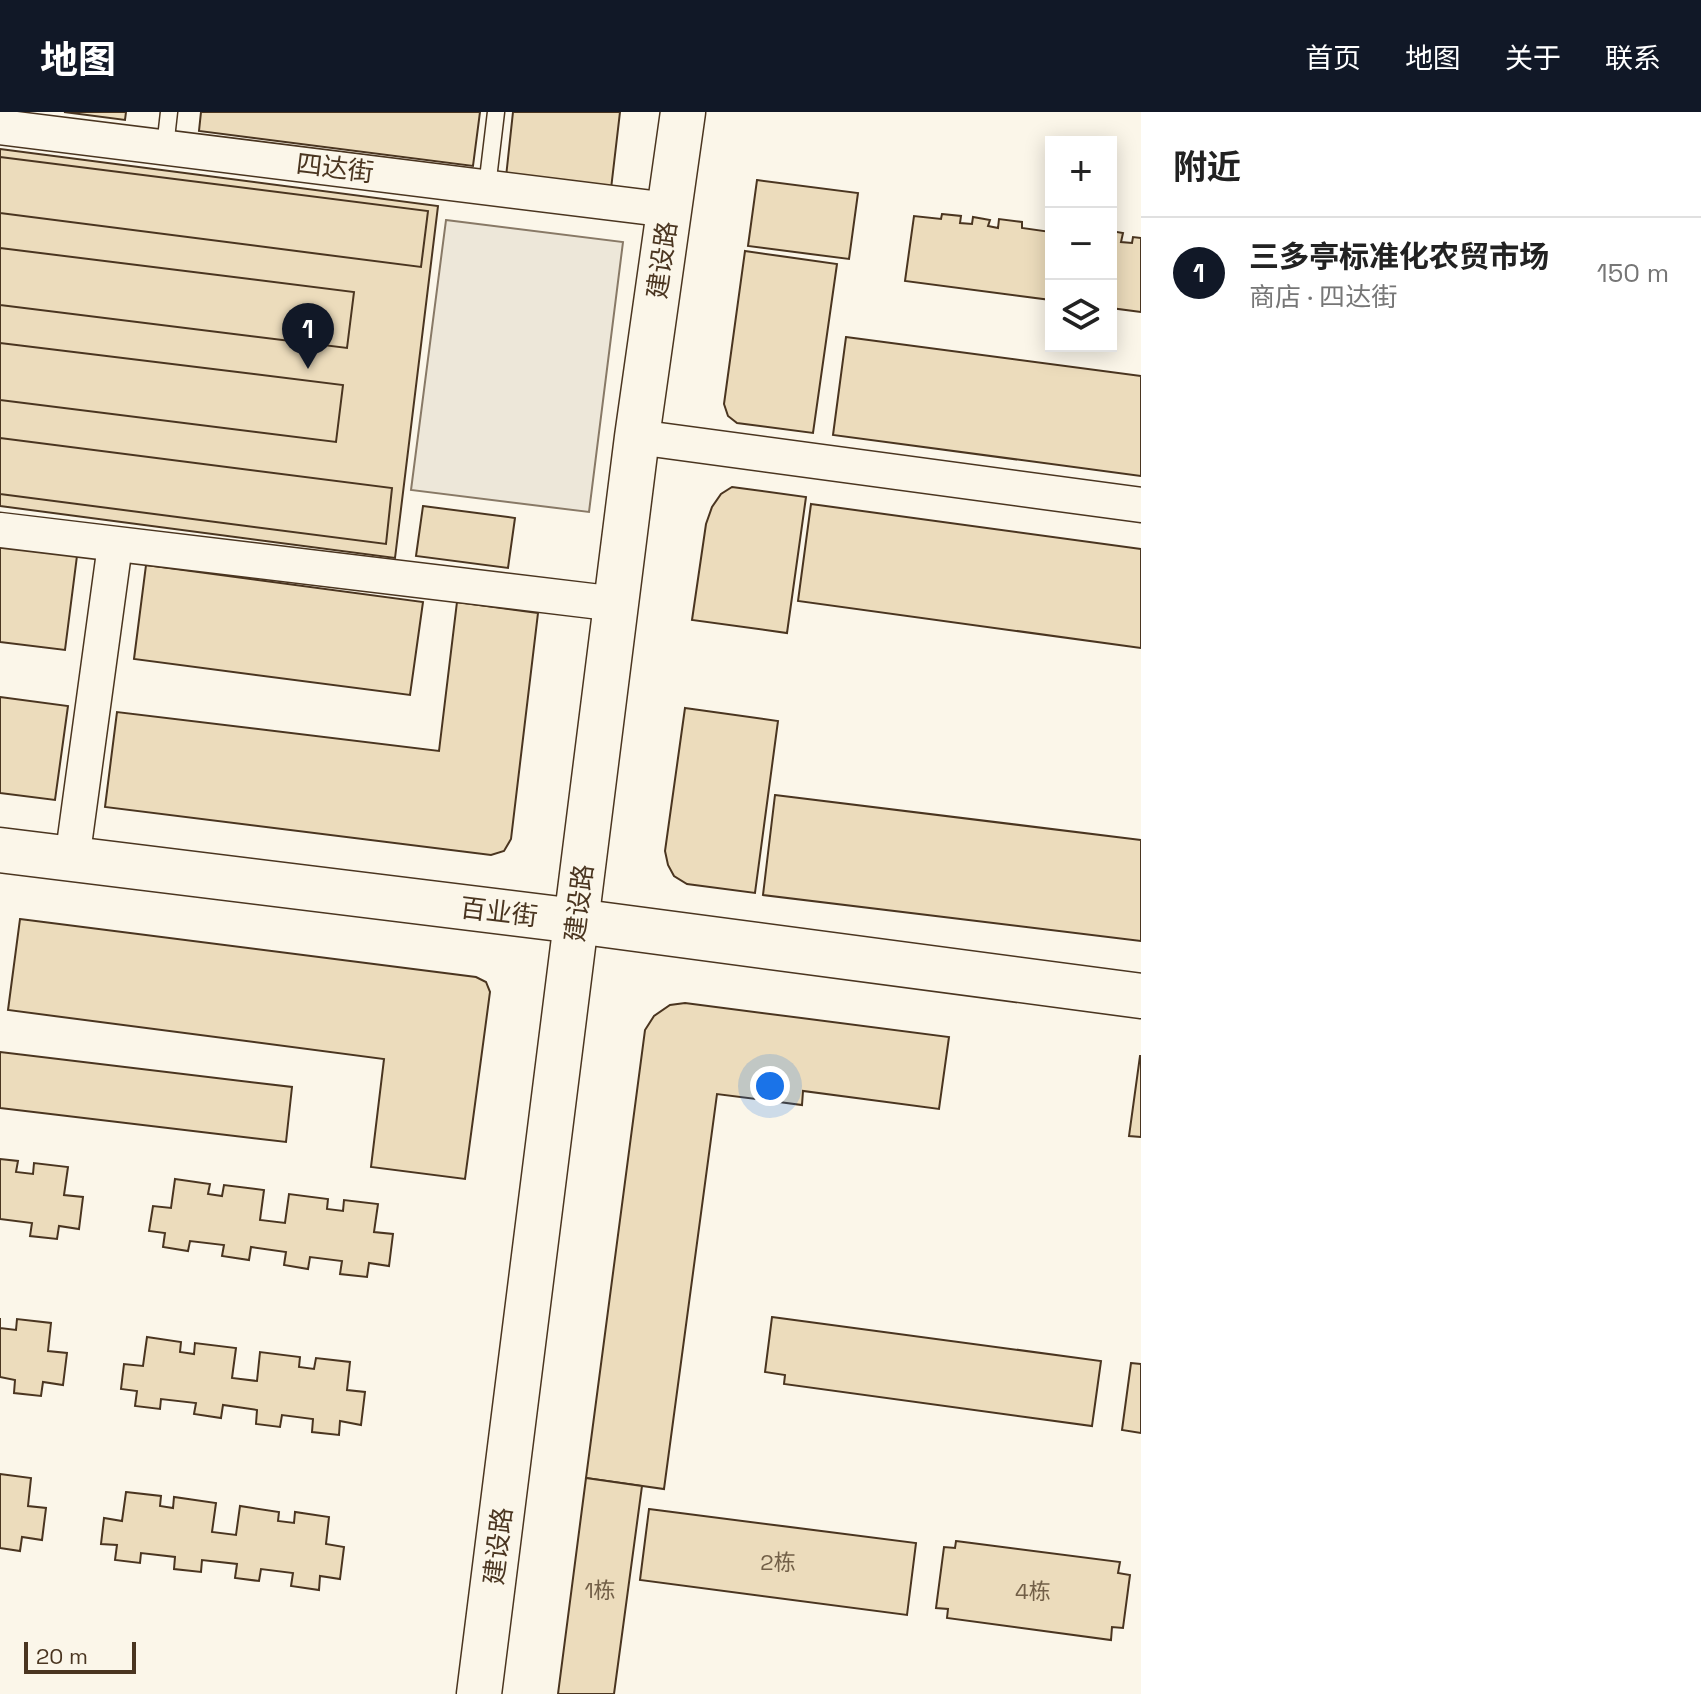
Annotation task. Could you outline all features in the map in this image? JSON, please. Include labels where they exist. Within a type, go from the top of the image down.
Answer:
[{"type":"street","name":"建设路","points":[[479,1694],[637,437],[683,112]]},
{"type":"street","name":"四达街","points":[[0,127],[669,210]]},
{"type":"street","points":[[637,437],[1141,505]]},
{"type":"street","points":[[0,530],[617,604]]},
{"type":"street","points":[[72,860],[115,545]]},
{"type":"street","name":"百业街","points":[[0,850],[576,921],[1141,996]]},
{"type":"lane","points":[[165,147],[169,112]]},
{"type":"lane","points":[[487,187],[496,112]]},
{"type":"shaded area","points":[[446,220],[623,242],[589,512],[411,490]]},
{"type":"building","points":[[64,112],[126,112],[125,120]]},
{"type":"building","points":[[201,112],[480,112],[473,166],[199,131]]},
{"type":"building","points":[[513,112],[620,112],[611,189],[506,177]]},
{"type":"building","points":[[0,149],[438,206],[395,558],[0,506]]},
{"type":"building","points":[[0,157],[428,211],[421,267],[0,213]]},
{"type":"building","points":[[757,180],[858,193],[849,259],[748,246]]},
{"type":"building","points":[[942,214],[961,216],[960,223],[972,224],[973,217],[990,220],[988,226],[998,228],[999,219],[1022,222],[1022,228],[1045,231],[1045,299],[905,281],[914,216],[941,219]]},
{"type":"building","points":[[1117,232],[1123,233],[1121,242],[1132,243],[1133,237],[1141,238],[1141,312],[1117,309]]},
{"type":"building","points":[[0,248],[354,292],[347,348],[0,305]]},
{"type":"building","points":[[745,251],[837,264],[813,433],[737,423],[728,416],[724,404]]},
{"type":"building","points":[[846,337],[1141,376],[1141,476],[833,435]]},
{"type":"building","points":[[0,343],[343,385],[336,442],[0,400]]},
{"type":"building","points":[[0,438],[392,488],[386,544],[0,494]]},
{"type":"building","points":[[732,487],[806,497],[787,633],[692,620],[706,524],[721,494]]},
{"type":"building","points":[[811,504],[1141,549],[1141,648],[798,601]]},
{"type":"building","points":[[423,506],[515,518],[508,568],[416,556]]},
{"type":"building","points":[[0,547],[77,556],[65,650],[0,642]]},
{"type":"building","points":[[146,565],[423,602],[410,695],[134,659]]},
{"type":"building","points":[[457,602],[538,613],[511,839],[504,851],[491,855],[105,807],[117,712],[439,751]]},
{"type":"building","points":[[0,697],[68,706],[55,800],[0,793]]},
{"type":"building","points":[[685,708],[778,721],[755,893],[687,884],[674,876],[668,865],[665,851]]},
{"type":"building","points":[[775,795],[1141,840],[1141,941],[763,895]]},
{"type":"building","points":[[20,919],[476,977],[486,982],[490,992],[465,1179],[371,1167],[384,1059],[8,1010]]},
{"type":"building","points":[[685,1003],[949,1037],[939,1109],[803,1091],[802,1105],[717,1094],[664,1489],[586,1478],[645,1030],[654,1016],[670,1005]]},
{"type":"building","points":[[0,1052],[292,1087],[286,1142],[0,1108]]},
{"type":"building","points":[[1141,1056],[1141,1137],[1129,1136]]},
{"type":"building","points":[[0,1159],[18,1161],[16,1172],[33,1174],[34,1163],[68,1167],[64,1195],[83,1197],[79,1229],[59,1226],[57,1239],[30,1236],[32,1223],[0,1219]]},
{"type":"building","points":[[175,1179],[210,1184],[208,1194],[222,1196],[224,1185],[264,1190],[260,1220],[285,1223],[289,1194],[328,1199],[327,1209],[343,1211],[344,1200],[378,1204],[374,1232],[393,1234],[389,1266],[369,1263],[367,1277],[340,1274],[342,1261],[310,1257],[308,1269],[284,1265],[286,1252],[251,1247],[249,1260],[222,1256],[224,1245],[190,1241],[188,1251],[163,1247],[165,1233],[149,1231],[153,1206],[171,1208]]},
{"type":"building","points":[[772,1317],[1101,1361],[1092,1426],[784,1384],[785,1375],[765,1372]]},
{"type":"building","points":[[17,1319],[51,1323],[48,1351],[67,1353],[63,1385],[43,1382],[41,1396],[14,1393],[15,1380],[0,1377],[0,1328],[16,1330]]},
{"type":"building","points":[[147,1337],[181,1342],[180,1352],[194,1354],[195,1343],[236,1348],[232,1378],[257,1381],[260,1352],[300,1357],[299,1367],[314,1369],[316,1358],[350,1362],[347,1390],[365,1392],[361,1425],[340,1421],[339,1435],[312,1432],[313,1419],[282,1415],[280,1427],[256,1424],[257,1410],[223,1405],[221,1418],[194,1414],[196,1403],[161,1399],[160,1409],[135,1406],[137,1391],[121,1389],[124,1364],[143,1366]]},
{"type":"building","points":[[1131,1363],[1141,1364],[1141,1433],[1122,1430]]},
{"type":"building","points":[[0,1474],[31,1478],[28,1506],[46,1508],[42,1540],[22,1537],[20,1551],[0,1548]]},
{"type":"building","points":[[586,1478],[642,1486],[614,1694],[558,1694]]},
{"type":"building","points":[[126,1492],[161,1496],[160,1506],[173,1508],[174,1497],[216,1503],[212,1532],[236,1535],[240,1506],[279,1512],[278,1521],[294,1523],[295,1512],[329,1517],[326,1544],[344,1547],[340,1579],[320,1576],[319,1590],[291,1586],[293,1573],[261,1569],[259,1581],[235,1578],[237,1564],[202,1560],[201,1572],[174,1569],[175,1557],[141,1553],[140,1563],[115,1560],[117,1545],[101,1544],[104,1518],[122,1521]]},
{"type":"building","points":[[649,1509],[916,1543],[907,1615],[640,1580]]},
{"type":"building","points":[[956,1541],[1120,1562],[1118,1573],[1130,1575],[1123,1628],[1112,1627],[1111,1640],[947,1618],[948,1609],[936,1608],[944,1547],[955,1548]]},
{"type":"place","name":"三多亭标准化农贸市场","points":[[308,369]]}]
